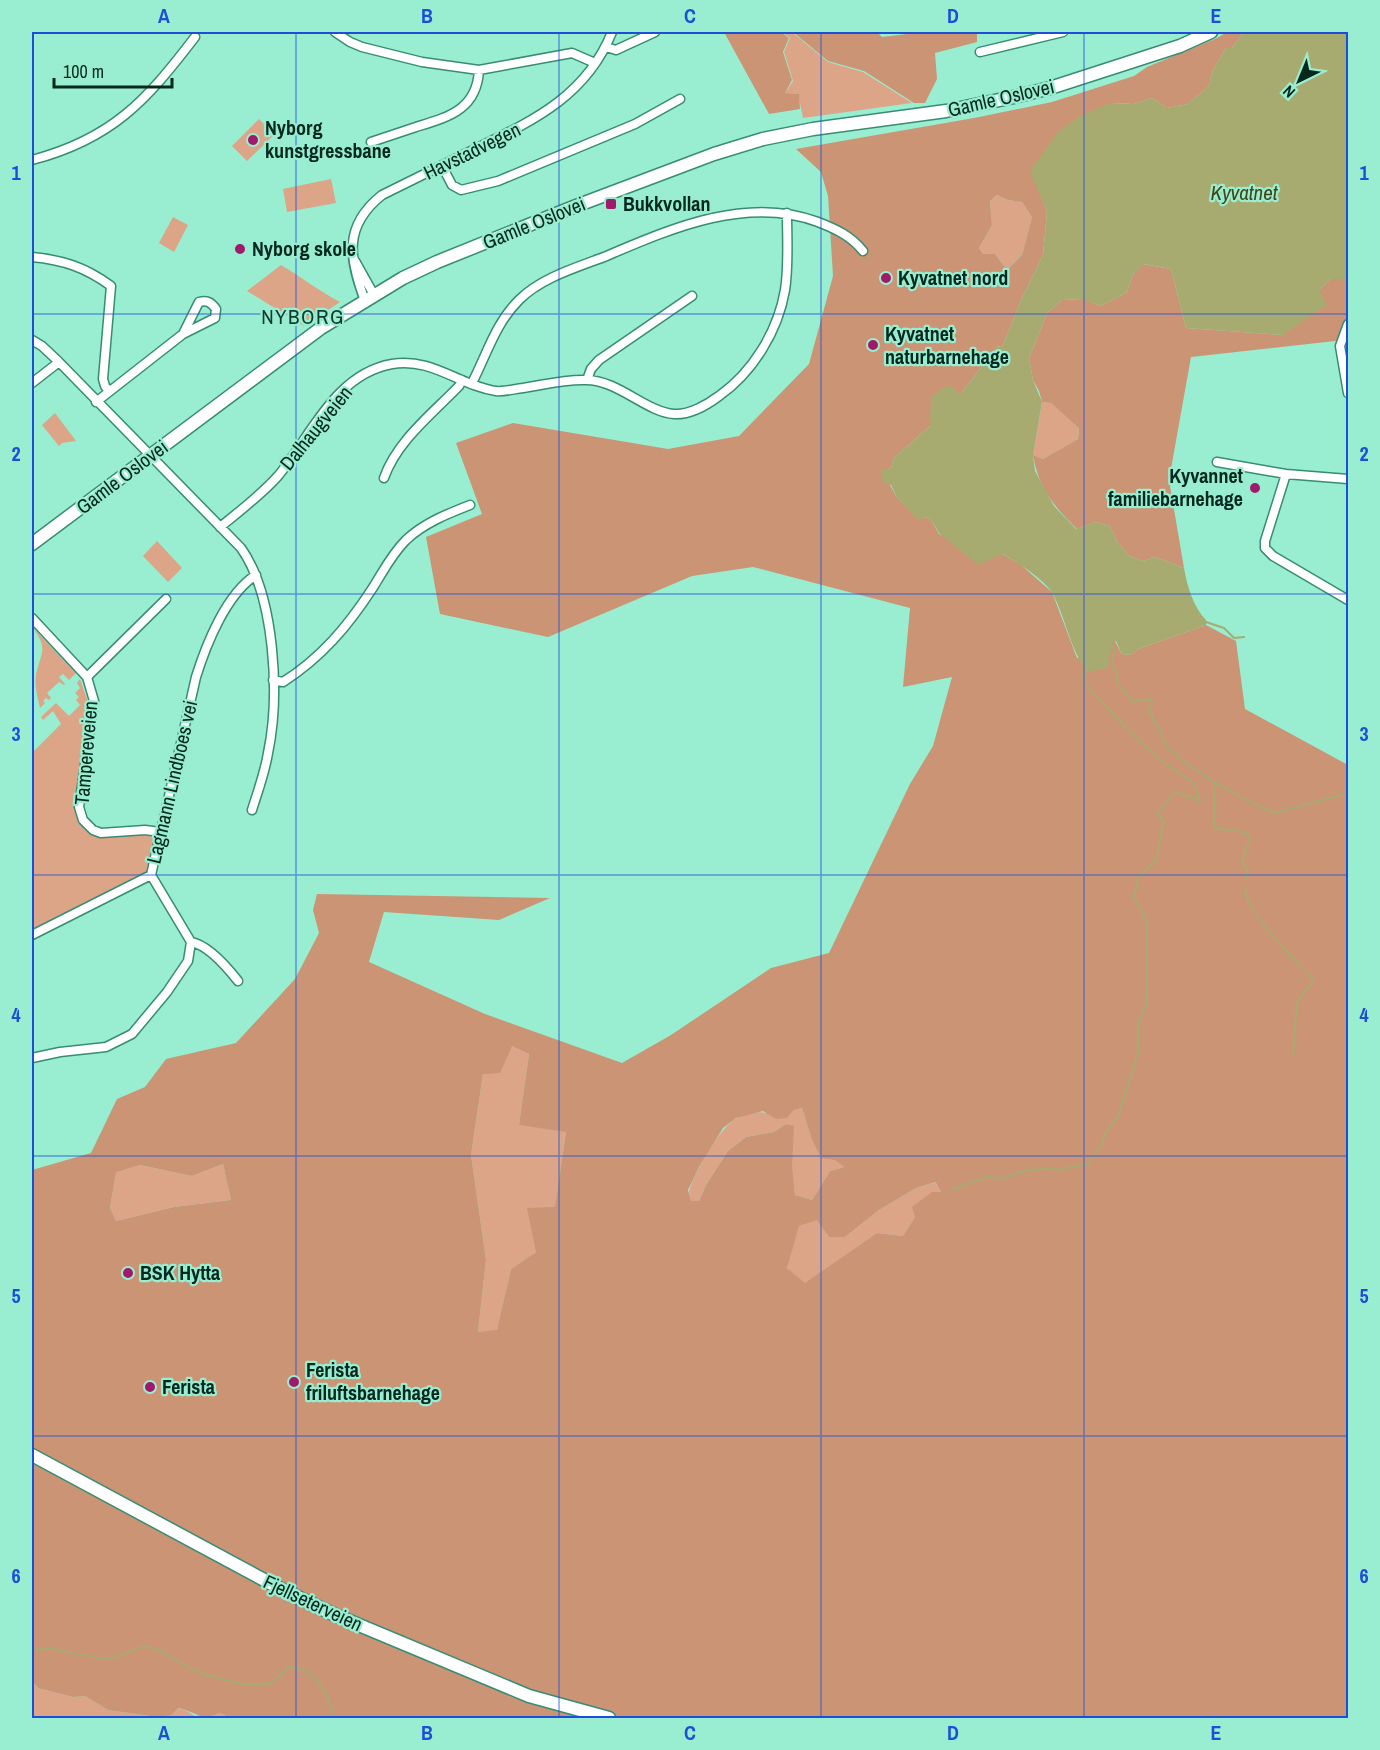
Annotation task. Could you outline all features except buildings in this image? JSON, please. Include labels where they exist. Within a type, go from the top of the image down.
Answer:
[{"type":"street","points":[[335,32],[350,42],[422,62],[479,70],[572,53],[595,63]]},
{"type":"street","name":"Havstadvegen","points":[[369,298],[353,257],[353,236],[362,215],[369,206],[382,195],[541,115],[558,104],[580,84],[606,47],[612,32]]},
{"type":"street","points":[[606,47],[616,50],[655,32]]},
{"type":"street","points":[[980,52],[1063,32]]},
{"type":"street","name":"Gamle Oslovei","points":[[32,544],[321,328],[369,298],[436,262],[714,154],[763,139],[813,129],[946,111],[1050,88],[1180,46],[1211,32]]},
{"type":"street","points":[[32,160],[78,145],[120,120],[150,94],[195,37]]},
{"type":"street","points":[[371,142],[455,114],[474,93],[479,70]]},
{"type":"street","points":[[442,166],[452,185],[461,190],[498,181],[635,124],[680,99]]},
{"type":"street","points":[[472,383],[493,335],[506,315],[521,299],[554,277],[671,229],[710,218],[743,214],[787,213],[835,228],[857,243],[863,251]]},
{"type":"street","name":"Dalhaugveien","points":[[220,527],[269,486],[340,392],[367,372],[391,364],[408,363],[442,371],[484,389],[498,392],[587,380],[614,387],[655,408],[673,414],[683,414],[711,402],[748,369],[761,351],[779,312],[785,290],[787,213]]},
{"type":"street","points":[[32,257],[56,259],[79,267],[111,286],[103,379],[109,391]]},
{"type":"street","points":[[587,380],[591,369],[600,360],[692,296]]},
{"type":"street","points":[[1348,324],[1340,346],[1348,393]]},
{"type":"street","points":[[96,402],[183,334]]},
{"type":"street","points":[[32,340],[59,362],[241,548],[250,562],[256,575],[270,630],[273,680],[269,751],[252,810]]},
{"type":"street","points":[[32,383],[59,362]]},
{"type":"street","points":[[384,478],[389,464],[399,449],[459,386],[462,380]]},
{"type":"street","points":[[1217,462],[1286,474],[1348,479]]},
{"type":"street","points":[[1286,474],[1265,541],[1265,548],[1273,556],[1348,600]]},
{"type":"street","points":[[273,680],[283,682],[306,667],[339,636],[373,588],[386,564],[407,540],[442,516],[470,505]]},
{"type":"street","name":"Lagmann Lindboes vei","points":[[32,935],[151,874],[196,677],[205,648],[220,619],[245,581],[256,575]]},
{"type":"street","name":"Tampereveien","points":[[87,677],[166,599]]},
{"type":"street","name":"Tampereveien","points":[[32,618],[87,677],[94,701],[79,807],[83,820],[93,830],[101,833],[145,830],[160,832]]},
{"type":"street","points":[[32,1058],[60,1052],[106,1047],[132,1034],[167,992],[188,961],[191,942],[151,874]]},
{"type":"street","points":[[191,942],[198,944],[209,953],[238,981]]},
{"type":"street","name":"Fjellseterveien","points":[[32,1455],[335,1616],[521,1693],[609,1719]]},
{"type":"shaded area","points":[[724,32],[781,32],[789,38],[783,52],[792,80],[785,93],[799,94],[800,109],[769,114]]},
{"type":"shaded area","points":[[782,32],[792,32],[828,62],[863,72],[912,103],[803,118],[798,94],[785,93],[793,81],[784,52],[790,38]]},
{"type":"shaded area","points":[[793,32],[877,32],[882,37],[923,32],[977,32],[977,42],[935,53],[937,79],[925,103],[914,103],[864,71],[828,61]]},
{"type":"shaded area","points":[[1227,32],[1244,32],[1232,48],[1226,48],[1212,72],[1209,86],[1188,104],[1167,108],[1152,98],[1134,104],[1111,103],[1031,171],[1047,212],[1043,255],[1003,345],[998,346],[962,392],[930,426],[894,458],[891,467],[888,470],[882,470],[896,496],[918,519],[926,517],[931,520],[939,534],[1002,554],[1020,564],[1052,592],[1077,658],[1113,641],[1121,653],[1132,654],[1138,649],[1206,625],[1236,641],[1245,709],[1348,765],[1348,1718],[227,1718],[219,1713],[202,1716],[178,1708],[171,1715],[158,1717],[108,1710],[85,1696],[73,1697],[38,1688],[32,1681],[32,1170],[91,1153],[117,1099],[145,1087],[166,1059],[236,1043],[295,979],[319,933],[313,910],[317,894],[550,898],[499,920],[384,912],[369,962],[485,1014],[622,1063],[671,1035],[771,968],[829,953],[910,784],[933,746],[952,677],[903,687],[910,608],[753,567],[692,576],[548,637],[440,614],[426,537],[482,514],[456,443],[513,423],[668,449],[739,436],[809,364],[833,276],[828,196],[821,172],[796,149],[1052,102],[1134,76],[1147,67]],"holes":[[[997,195],[1008,200],[1022,202],[1032,217],[1022,255],[1009,268],[1004,266],[995,254],[983,254],[979,248],[992,225],[990,201]],[[512,1046],[529,1054],[519,1125],[566,1132],[555,1207],[527,1208],[536,1252],[511,1269],[497,1330],[478,1332],[486,1260],[471,1155],[483,1074],[500,1073]],[[802,1108],[811,1137],[821,1158],[835,1160],[844,1167],[830,1171],[812,1200],[795,1195],[792,1166],[794,1126],[786,1124],[774,1132],[746,1137],[728,1151],[706,1185],[699,1201],[691,1201],[688,1190],[723,1128],[736,1118],[763,1111],[776,1119],[787,1118],[794,1110]],[[223,1164],[231,1200],[174,1207],[116,1221],[110,1208],[116,1172],[140,1165],[192,1176]],[[936,1182],[941,1192],[932,1192],[912,1207],[915,1217],[903,1236],[877,1233],[805,1283],[787,1268],[799,1226],[817,1220],[829,1237],[845,1237],[879,1210],[916,1188]]]},
{"type":"shaded area","name":"Nyborg kunstgressbane","points":[[259,119],[274,135],[247,161],[232,146]]},
{"type":"shaded area","points":[[331,179],[336,203],[287,212],[283,189]]},
{"type":"shaded area","points":[[997,195],[1008,200],[1022,202],[1032,217],[1022,255],[1009,268],[1004,266],[995,254],[983,254],[979,248],[992,225],[990,201]]},
{"type":"shaded area","points":[[173,217],[188,225],[174,252],[159,243]]},
{"type":"shaded area","points":[[1143,264],[1171,269],[1186,328],[1283,335],[1330,279],[1348,279],[1348,332],[1344,340],[1191,357],[1169,480],[1184,568],[1155,557],[1143,561],[1129,556],[1116,540],[1110,526],[1096,522],[1077,529],[1048,496],[1039,477],[1033,455],[1043,459],[1078,439],[1079,428],[1051,403],[1042,402],[1033,380],[1029,358],[1047,313],[1062,300],[1083,299],[1101,306],[1127,292],[1133,274]]},
{"type":"shaded area","points":[[281,265],[340,302],[304,326],[247,291]]},
{"type":"shaded area","points":[[1042,402],[1051,403],[1079,427],[1078,439],[1043,459],[1033,455]]},
{"type":"shaded area","points":[[55,413],[76,441],[62,443],[59,446],[42,425]]},
{"type":"shaded area","points":[[157,541],[182,568],[168,582],[143,556]]},
{"type":"shaded area","points":[[32,627],[76,673],[69,680],[63,674],[59,677],[65,684],[59,682],[47,693],[51,698],[49,700],[46,698],[40,708],[36,679],[42,646]]},
{"type":"shaded area","points":[[80,679],[88,702],[79,807],[93,830],[160,832],[151,875],[32,935],[32,753],[61,724],[53,711],[43,720],[41,717],[56,703],[69,716],[80,705],[76,700],[79,697],[75,693],[80,688],[77,683]]},
{"type":"shaded area","points":[[512,1046],[529,1054],[519,1125],[566,1131],[555,1208],[536,1252],[511,1269],[497,1331],[478,1332],[486,1260],[471,1155],[483,1074]]},
{"type":"shaded area","points":[[802,1108],[811,1137],[844,1167],[830,1171],[812,1200],[795,1195],[786,1124],[774,1132],[746,1137],[728,1151],[706,1185],[699,1201],[691,1201],[689,1190],[697,1171],[710,1149],[731,1122],[756,1112],[787,1118],[794,1110]]},
{"type":"shaded area","points":[[223,1164],[231,1200],[174,1207],[116,1221],[110,1208],[116,1171],[140,1165],[192,1176]]},
{"type":"shaded area","points":[[937,1182],[941,1192],[915,1217],[903,1236],[877,1233],[805,1284],[787,1268],[798,1226],[817,1219],[829,1237],[845,1237],[879,1210],[916,1188]]},
{"type":"shaded area","points":[[32,1681],[38,1688],[73,1697],[85,1696],[108,1710],[158,1717],[178,1708],[195,1716],[219,1713],[227,1718],[32,1718]]},
{"type":"water","name":"Kyvatnet","points":[[1244,32],[1348,32],[1348,279],[1330,279],[1319,290],[1327,305],[1283,335],[1186,328],[1171,269],[1144,264],[1133,274],[1127,292],[1101,306],[1082,299],[1062,300],[1047,313],[1029,358],[1033,380],[1042,402],[1033,455],[1035,471],[1054,506],[1076,529],[1096,522],[1110,526],[1116,540],[1129,556],[1143,561],[1155,557],[1184,568],[1194,602],[1206,620],[1206,625],[1138,649],[1132,654],[1121,653],[1116,641],[1113,641],[1107,668],[1087,672],[1076,653],[1053,594],[1044,583],[1002,554],[978,565],[939,533],[931,520],[926,517],[918,520],[896,496],[891,485],[883,482],[881,470],[888,470],[894,458],[930,426],[931,397],[951,385],[959,394],[962,392],[998,346],[1003,345],[1043,255],[1047,212],[1030,171],[1058,132],[1079,116],[1111,103],[1134,104],[1152,98],[1167,108],[1188,104],[1209,86],[1212,72],[1226,48],[1232,48]]},
{"type":"waterway","points":[[1206,622],[1224,628],[1234,638],[1244,637]]},
{"type":"waterway","points":[[1111,643],[1115,651],[1112,663],[1117,672],[1117,682],[1133,702],[1150,699],[1152,701],[1148,713],[1152,715],[1162,734],[1163,741],[1183,761],[1214,782],[1274,813],[1348,793]]},
{"type":"waterway","points":[[951,1190],[986,1177],[1006,1178],[1019,1172],[1048,1168],[1057,1170],[1088,1164],[1118,1116],[1138,1053],[1138,1025],[1147,1003],[1147,922],[1134,897],[1139,876],[1156,860],[1164,821],[1157,815],[1174,792],[1200,801],[1193,782],[1146,747],[1092,692],[1082,676],[1087,672]]},
{"type":"waterway","points":[[1217,782],[1214,788],[1214,828],[1245,832],[1250,838],[1242,862],[1248,871],[1246,879]]},
{"type":"waterway","points":[[1245,886],[1246,896],[1261,921],[1314,980],[1297,1002],[1293,1055]]},
{"type":"waterway","points":[[32,1650],[62,1650],[89,1657],[109,1658],[147,1647],[162,1651],[204,1674],[252,1685],[271,1682],[288,1667],[298,1668],[307,1671],[320,1683],[334,1718]]},
{"type":"place","name":"Nyborg kunstgressbane","points":[[253,140]]},
{"type":"place","name":"Bukkvollan","points":[[611,204]]},
{"type":"place","name":"Nyborg skole","points":[[240,249]]},
{"type":"place","name":"Kyvatnet nord","points":[[886,278]]},
{"type":"place","name":"Kyvatnet naturbarnehage","points":[[873,345]]},
{"type":"place","name":"Kyvannet familiebarnehage","points":[[1255,488]]},
{"type":"place","name":"BSK Hytta","points":[[128,1273]]},
{"type":"place","name":"Ferista friluftsbarnehage","points":[[294,1382]]},
{"type":"place","name":"Ferista","points":[[150,1387]]},
{"type":"district","name":"NYBORG","points":[[303,317]]}]
